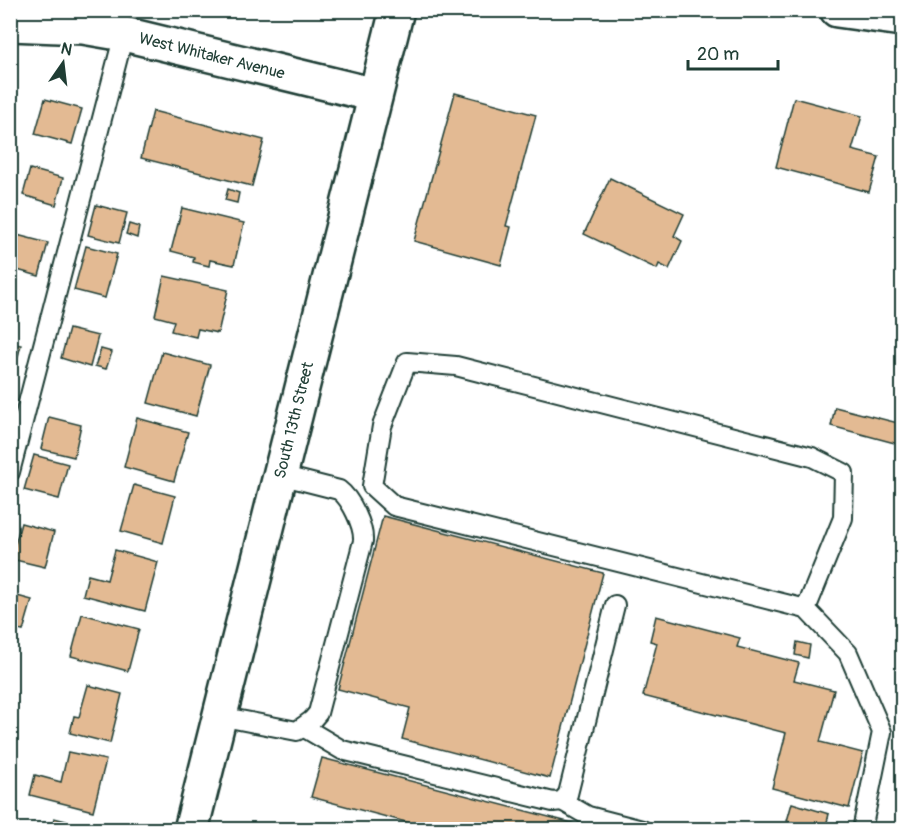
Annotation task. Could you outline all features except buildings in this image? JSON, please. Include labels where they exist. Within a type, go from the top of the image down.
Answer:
[{"type":"main road","name":"South 13th Street","points":[[190,830],[397,10]]},
{"type":"main road","points":[[837,10],[903,19]]},
{"type":"main road","name":"West Whitaker Avenue","points":[[10,24],[83,27],[124,34],[375,95]]},
{"type":"lane","points":[[10,472],[124,34]]},
{"type":"lane","points":[[372,486],[382,426],[407,362],[456,366],[812,457],[844,473],[843,518],[806,609]]},
{"type":"lane","points":[[219,716],[297,732],[318,713],[363,542],[363,533],[346,495],[339,490],[280,475]]},
{"type":"lane","points":[[346,495],[372,486]]},
{"type":"lane","points":[[372,486],[394,507],[806,609],[848,653],[882,732],[862,830]]},
{"type":"lane","points":[[562,801],[568,794],[615,605]]},
{"type":"lane","points":[[303,727],[342,750],[553,802],[562,801],[588,816],[642,830]]}]
